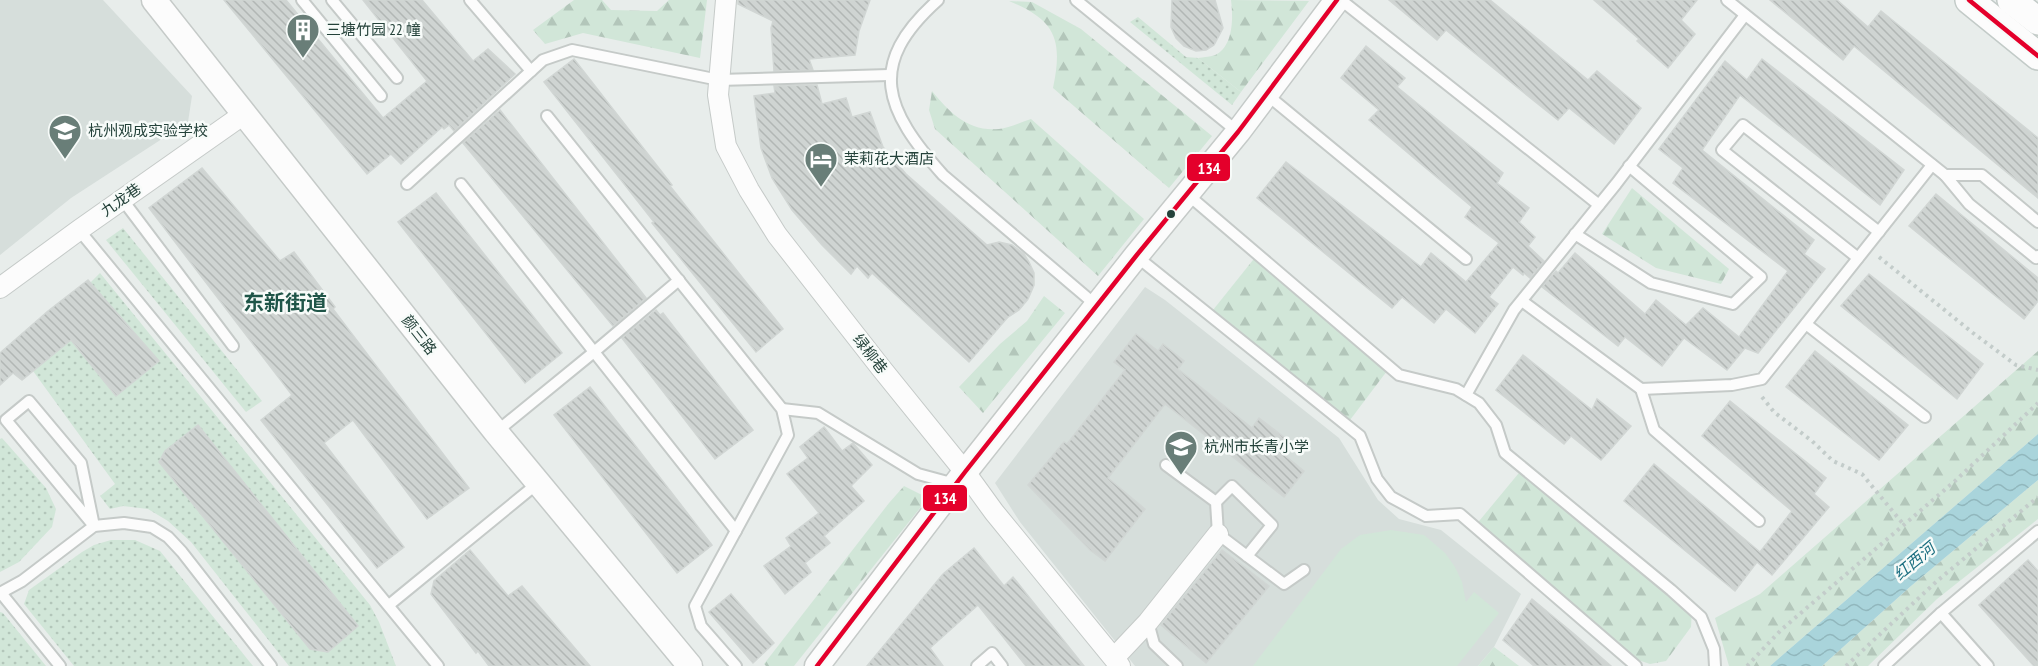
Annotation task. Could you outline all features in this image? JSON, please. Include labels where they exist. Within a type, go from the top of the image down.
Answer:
[{"type":"main road","points":[[1969,0],[2038,56]]},
{"type":"main road","points":[[2011,0],[2038,21]]},
{"type":"street","name":"颜三路","points":[[154,0],[496,432],[690,666]]},
{"type":"street","name":"绿柳巷","points":[[726,0],[718,95],[726,146],[748,190],[784,244],[961,478],[994,513],[1117,662]]},
{"type":"street","points":[[817,666],[961,478],[1136,256],[1238,132],[1339,0]]},
{"type":"street","name":"九龙巷","points":[[0,288],[244,114]]},
{"type":"street","points":[[1117,662],[1218,534]]},
{"type":"lane","points":[[302,0],[381,96]]},
{"type":"lane","points":[[332,0],[397,78]]},
{"type":"lane","points":[[470,0],[531,71]]},
{"type":"lane","points":[[938,0],[911,25],[894,54],[890,75],[898,114],[923,153],[943,176],[1098,306]]},
{"type":"lane","points":[[1076,0],[1238,132]]},
{"type":"lane","points":[[1339,0],[1599,205]]},
{"type":"lane","points":[[1727,0],[1945,175],[1969,204],[2036,258],[2038,256]]},
{"type":"lane","points":[[1466,395],[1514,310],[1599,205],[1745,15]]},
{"type":"lane","points":[[407,184],[543,60],[572,50],[719,80],[890,75]]},
{"type":"lane","points":[[1266,94],[1466,259]]},
{"type":"lane","points":[[547,116],[782,409],[788,435],[695,606],[701,626],[736,666]]},
{"type":"lane","points":[[1858,258],[1722,150],[1743,125],[1879,232]]},
{"type":"lane","points":[[1641,389],[1732,385],[1762,380],[1932,165]]},
{"type":"lane","points":[[1575,234],[1651,282],[1733,304],[1761,277],[1629,166]]},
{"type":"lane","points":[[1945,175],[1982,175],[2038,222]]},
{"type":"lane","points":[[461,184],[735,531]]},
{"type":"lane","points":[[1186,194],[1399,375],[1456,389],[1479,403],[1496,425],[1505,453],[1701,617],[1714,649],[1715,666]]},
{"type":"lane","points":[[122,199],[232,346]]},
{"type":"lane","points":[[79,230],[438,666]]},
{"type":"lane","points":[[1136,256],[1360,436],[1377,479],[1391,496],[1426,516],[1460,514],[1636,666]]},
{"type":"lane","points":[[496,432],[679,280]]},
{"type":"lane","points":[[1522,301],[1641,389],[1654,430],[1759,521]]},
{"type":"lane","points":[[1806,324],[1925,417]]},
{"type":"lane","points":[[29,401],[81,463],[94,526],[6,420],[29,401]]},
{"type":"lane","points":[[782,409],[818,413],[918,474],[961,478]]},
{"type":"lane","points":[[1166,465],[1216,502]]},
{"type":"lane","points":[[389,604],[538,483]]},
{"type":"lane","points":[[1247,556],[1272,525],[1232,486],[1216,502],[1218,534],[1247,556],[1284,584],[1304,570]]},
{"type":"lane","points":[[60,666],[1,593],[22,581],[94,526],[124,522],[152,528],[168,537],[271,666]]},
{"type":"lane","points":[[1884,666],[1941,613],[2038,531]]},
{"type":"lane","points":[[1941,613],[1988,666]]},
{"type":"lane","points":[[1148,622],[1154,644],[1177,666]]},
{"type":"lane","points":[[977,666],[992,653],[1002,666]]},
{"type":"path","points":[[1867,247],[2016,365],[2038,370]]},
{"type":"path","points":[[1750,382],[1774,412],[1812,441],[1833,461],[1862,474],[1904,525]]},
{"type":"path","points":[[1747,666],[1781,630],[1955,481],[2038,403]]},
{"type":"path","points":[[1846,666],[1937,581],[2038,497]]},
{"type":"shaded area","name":"杭州观成实验学校","points":[[0,0],[103,0],[192,96],[188,122],[71,198],[0,255]]},
{"type":"shaded area","name":"杭州市长青小学","points":[[1145,287],[1165,300],[1339,438],[1378,500],[1399,519],[1441,530],[1521,594],[1494,647],[1478,666],[1135,666],[1020,522],[995,483]]},
{"type":"green space","points":[[574,0],[602,0],[611,10],[657,11],[669,0],[707,0],[700,58],[583,33],[545,44],[533,30]]},
{"type":"green space","points":[[1231,0],[1309,1],[1241,92],[1198,58],[1215,55],[1227,44],[1232,21]]},
{"type":"green space","points":[[1009,1],[1032,2],[1081,29],[1212,136],[1169,188],[1053,88],[1057,57],[1052,34],[1037,16]]},
{"type":"green space","points":[[1138,17],[1186,57],[1198,58],[1241,92],[1232,105],[1130,22]]},
{"type":"green space","points":[[932,91],[952,113],[978,127],[1003,128],[1031,119],[1144,219],[1098,276],[935,129],[929,110]]},
{"type":"green space","points":[[1632,188],[1729,269],[1721,284],[1656,268],[1602,234]]},
{"type":"green space","points":[[123,228],[262,401],[246,412],[106,240]]},
{"type":"green space","points":[[1257,255],[1390,367],[1347,424],[1209,315]]},
{"type":"green space","points":[[100,273],[370,605],[396,666],[289,666],[191,542],[168,521],[148,509],[123,506],[110,509],[100,496],[115,484],[20,353]]},
{"type":"green space","points":[[1044,296],[1065,313],[983,413],[959,387],[1000,344],[1027,321]]},
{"type":"green space","points":[[2038,351],[2038,434],[1770,666],[1729,666],[1715,618],[1760,594]]},
{"type":"green space","points":[[2,438],[46,488],[56,509],[52,527],[19,562],[0,572],[0,439]]},
{"type":"green space","points":[[1523,468],[1692,609],[1691,627],[1666,661],[1650,664],[1623,655],[1475,526]]},
{"type":"green space","points":[[2038,480],[2038,519],[1937,599],[1868,666],[1822,666],[1911,586]]},
{"type":"green space","points":[[904,486],[928,498],[794,666],[766,666],[764,664]]},
{"type":"green space","points":[[1391,530],[1424,535],[1445,553],[1455,567],[1462,582],[1466,602],[1474,592],[1499,613],[1457,666],[1253,666],[1341,549],[1360,535]]},
{"type":"green space","points":[[111,540],[135,540],[160,551],[253,666],[74,666],[24,604],[29,590],[82,552],[94,545]]},
{"type":"green space","points":[[0,612],[3,613],[46,666],[0,666]]},
{"type":"green space","points":[[1494,647],[1519,666],[1478,666]]},
{"type":"water","name":"红西河","points":[[2038,434],[2038,480],[1911,586],[1822,666],[1770,666]]},
{"type":"building","points":[[224,0],[286,0],[383,118],[427,81],[363,0],[422,0],[473,61],[488,49],[515,74],[454,131],[449,125],[444,129],[442,127],[401,164],[391,154],[367,174]]},
{"type":"building","points":[[738,0],[870,0],[859,31],[855,55],[809,59],[813,70],[774,71],[771,28],[773,21],[738,4]]},
{"type":"building","points":[[1172,0],[1215,0],[1223,28],[1214,45],[1206,50],[1196,51],[1184,46],[1176,38],[1171,27]]},
{"type":"building","points":[[1389,0],[1490,0],[1588,80],[1597,71],[1641,108],[1614,144],[1569,108],[1558,120],[1446,30],[1437,40]]},
{"type":"building","points":[[1594,0],[1697,0],[1681,20],[1695,34],[1668,68]]},
{"type":"building","points":[[1770,0],[1837,0],[1868,27],[1881,11],[2038,138],[2038,198],[1854,46],[1843,60]]},
{"type":"building","points":[[1366,46],[1405,78],[1397,87],[1503,173],[1497,183],[1529,208],[1519,222],[1535,237],[1528,246],[1544,261],[1530,278],[1513,267],[1489,297],[1498,304],[1475,333],[1446,309],[1434,323],[1402,297],[1392,308],[1257,198],[1286,162],[1421,267],[1431,253],[1466,282],[1499,243],[1465,217],[1472,207],[1369,120],[1379,110],[1341,78]]},
{"type":"building","points":[[574,59],[672,185],[670,186],[783,329],[756,352],[652,223],[654,222],[544,82]]},
{"type":"building","points":[[1762,59],[1904,170],[1880,205],[1740,95],[1702,150],[1814,240],[1804,254],[1825,269],[1758,353],[1745,348],[1727,370],[1684,338],[1662,366],[1625,337],[1618,346],[1542,287],[1575,253],[1645,314],[1656,300],[1686,325],[1703,308],[1739,337],[1788,271],[1673,183],[1683,168],[1659,149],[1725,61],[1747,80]]},
{"type":"building","points":[[817,85],[822,104],[846,98],[852,117],[870,112],[883,147],[906,174],[987,245],[999,242],[1012,245],[1024,254],[1029,262],[1034,273],[1034,285],[1028,299],[1019,310],[1008,317],[969,362],[872,273],[868,278],[857,266],[851,274],[792,210],[772,178],[761,148],[754,96],[775,93],[774,86]]},
{"type":"building","points":[[500,110],[646,298],[613,326],[463,143]]},
{"type":"building","points":[[202,168],[280,261],[294,252],[335,307],[333,309],[469,488],[427,519],[353,420],[324,443],[404,547],[377,568],[261,420],[292,395],[149,208]]},
{"type":"building","points":[[436,193],[562,353],[525,383],[398,222]]},
{"type":"building","points":[[1936,194],[2038,278],[2038,301],[2024,319],[1909,226]]},
{"type":"building","points":[[1869,274],[1983,364],[1957,399],[1841,306]]},
{"type":"building","points":[[88,280],[159,361],[116,396],[71,340],[22,380],[13,373],[0,385],[0,353]]},
{"type":"building","points":[[656,310],[660,315],[663,313],[753,430],[715,459],[622,338]]},
{"type":"building","points":[[1136,334],[1158,351],[1163,344],[1184,361],[1178,369],[1252,428],[1259,418],[1285,438],[1277,449],[1304,471],[1284,497],[1165,404],[1108,478],[1145,509],[1105,561],[1090,550],[1028,485],[1064,442],[1067,444],[1125,370],[1114,362]]},
{"type":"building","points":[[1815,351],[1908,425],[1879,460],[1786,387]]},
{"type":"building","points":[[1523,355],[1592,410],[1597,399],[1631,426],[1601,460],[1571,436],[1564,444],[1496,390]]},
{"type":"building","points":[[590,387],[712,545],[677,573],[554,415]]},
{"type":"building","points":[[1730,401],[1826,478],[1814,494],[1829,507],[1772,575],[1757,562],[1735,591],[1624,501],[1654,464],[1760,552],[1792,511],[1702,436]]},
{"type":"building","points":[[198,425],[358,626],[328,652],[310,649],[159,462],[165,451]]},
{"type":"building","points":[[824,427],[842,451],[853,443],[872,465],[851,486],[864,501],[824,536],[830,543],[805,563],[811,572],[785,594],[764,566],[791,546],[786,538],[819,513],[787,474],[808,458],[800,447]]},
{"type":"building","points":[[974,548],[1004,586],[1013,577],[1084,666],[1026,666],[978,605],[930,648],[943,666],[867,666],[943,574]]},
{"type":"building","points":[[470,550],[508,596],[522,586],[590,666],[489,666],[478,651],[476,653],[431,594],[434,581]]},
{"type":"building","points":[[1222,550],[1269,586],[1206,663],[1161,625]]},
{"type":"building","points":[[2028,560],[2038,571],[2038,666],[2034,666],[1979,605]]},
{"type":"building","points":[[731,594],[774,643],[753,663],[709,612]]},
{"type":"building","points":[[1532,599],[1611,666],[1534,666],[1503,640]]},
{"type":"transit line","name":"134","points":[[817,666],[965,472],[1136,256],[1238,132],[1337,0]]},
{"type":"transit line","name":"134","points":[[1969,0],[2038,56]]},
{"type":"place","name":"三塘竹园 22 幢","points":[[303,59]]},
{"type":"place","name":"杭州观成实验学校","points":[[65,160]]},
{"type":"place","name":"茉莉花大酒店","points":[[821,188]]},
{"type":"place","name":"杭州市长青小学","points":[[1181,476]]},
{"type":"district","name":"东新街道","points":[[285,303]]}]
